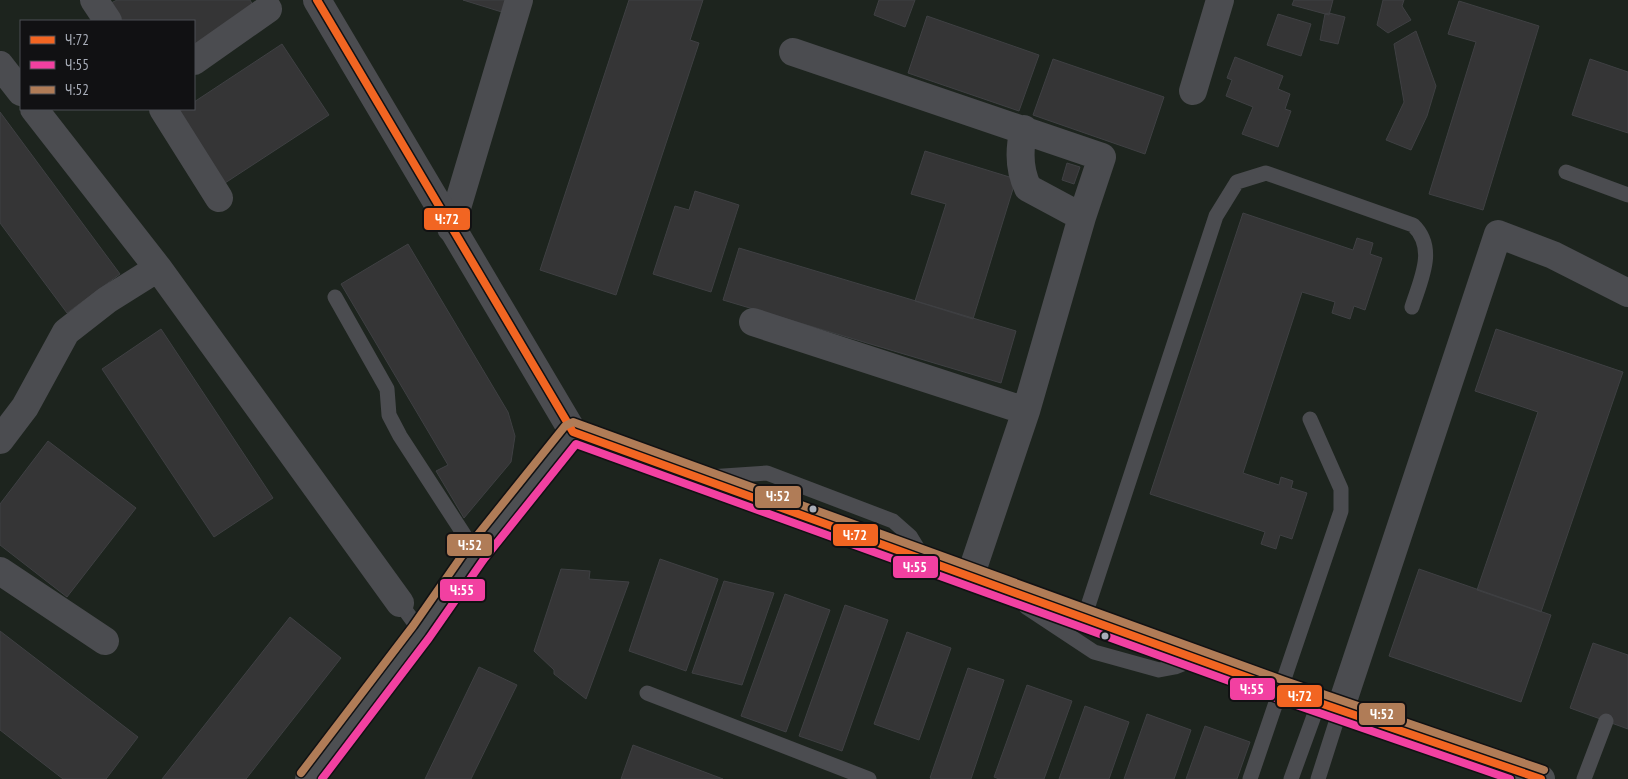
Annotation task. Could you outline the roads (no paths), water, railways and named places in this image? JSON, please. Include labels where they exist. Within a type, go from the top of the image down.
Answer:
[{"type":"main road","points":[[309,779],[421,632],[476,553],[573,432],[1282,690],[1540,779]]},
{"type":"street","points":[[94,0],[107,20]]},
{"type":"street","points":[[317,0],[573,432]]},
{"type":"street","points":[[451,228],[519,0]]},
{"type":"street","points":[[1193,91],[1220,0]]},
{"type":"street","points":[[195,60],[268,9]]},
{"type":"street","points":[[794,52],[1102,157],[1082,217],[1026,412],[982,581]]},
{"type":"street","points":[[0,65],[20,91]]},
{"type":"street","points":[[35,110],[158,268],[400,603]]},
{"type":"street","points":[[164,110],[219,198]]},
{"type":"street","points":[[1024,130],[1021,143],[1021,162],[1028,188],[1082,217]]},
{"type":"street","points":[[1329,706],[1498,234],[1552,255],[1628,293]]},
{"type":"street","points":[[0,440],[25,407],[66,332],[107,300],[158,268]]},
{"type":"street","points":[[753,322],[1026,412]]},
{"type":"street","points":[[0,571],[105,641]]},
{"type":"lane","points":[[1084,618],[1216,216],[1237,182],[1266,172],[1413,225],[1423,235],[1426,253],[1412,307]]},
{"type":"lane","points":[[1566,172],[1628,195]]},
{"type":"lane","points":[[335,297],[387,389],[389,415],[400,436],[476,553]]},
{"type":"lane","points":[[1250,779],[1282,690],[1341,511],[1341,489],[1310,419]]},
{"type":"lane","points":[[982,581],[1094,652],[1159,670],[1175,668],[1197,659]]},
{"type":"lane","points":[[400,603],[421,632]]},
{"type":"lane","points":[[647,693],[847,776],[869,779]]},
{"type":"lane","points":[[1291,779],[1329,706]]},
{"type":"lane","points":[[1318,779],[1329,706]]},
{"type":"lane","points":[[1584,779],[1606,721]]}]
